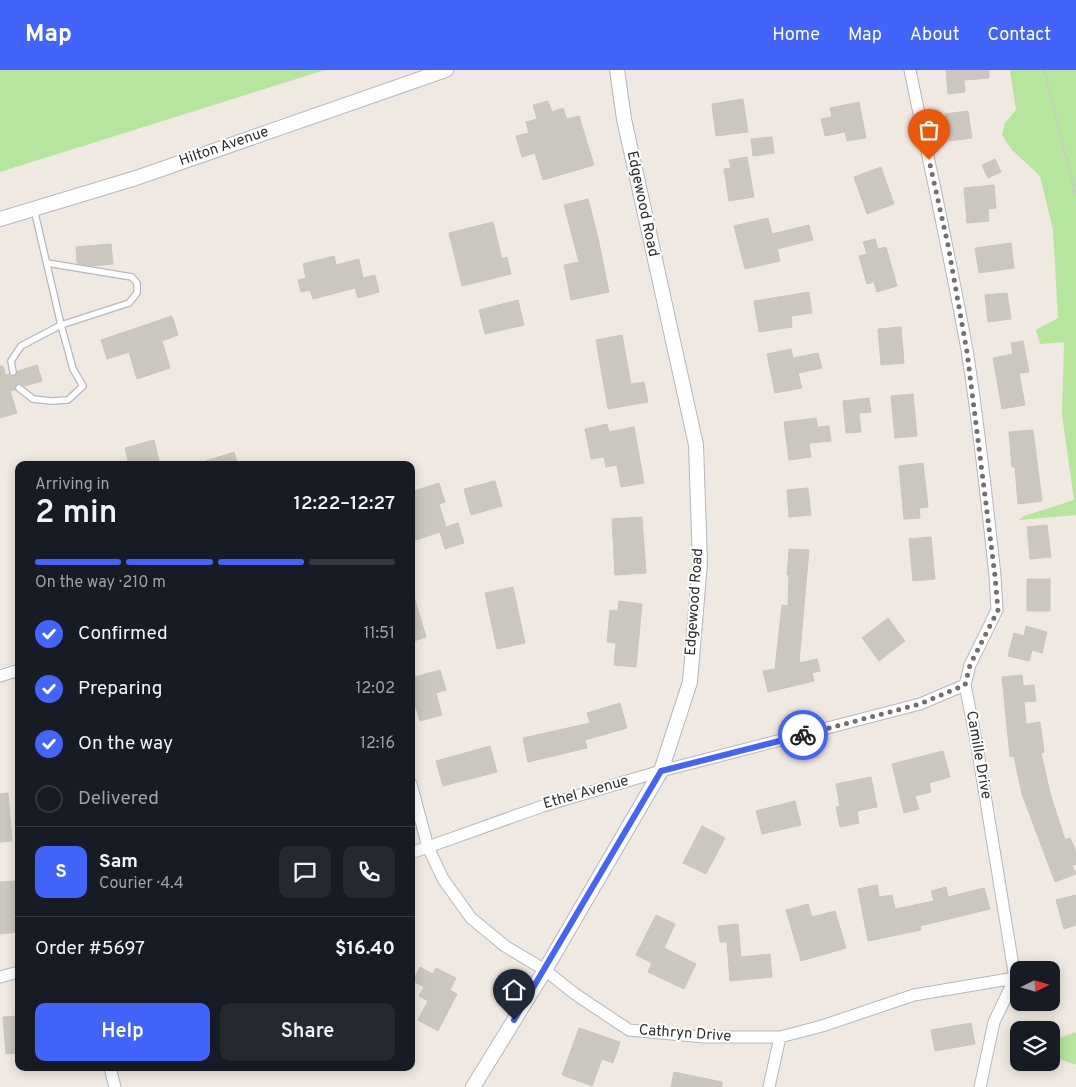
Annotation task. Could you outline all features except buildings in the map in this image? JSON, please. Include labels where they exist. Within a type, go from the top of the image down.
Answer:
[{"type":"street","name":"Hilton Avenue","points":[[0,219],[136,178],[446,70]]},
{"type":"street","name":"Edgewood Road","points":[[473,1087],[545,970],[661,771],[690,682],[700,563],[696,445],[624,118],[617,70]]},
{"type":"street","name":"Camille Drive","points":[[910,70],[936,197],[948,245],[967,352],[995,576],[998,610],[970,665],[965,685],[976,740],[1012,961]]},
{"type":"street","points":[[0,676],[15,671]]},
{"type":"street","name":"Ethel Avenue","points":[[415,852],[543,806],[661,771],[920,704],[965,685]]},
{"type":"street","name":"Cathryn Drive","points":[[415,799],[428,847],[443,878],[471,918],[505,946],[545,970],[575,994],[629,1030],[704,1037],[780,1037],[822,1026],[914,995],[1010,979]]},
{"type":"street","points":[[0,977],[15,973]]},
{"type":"street","points":[[980,1087],[994,1022],[1010,988]]},
{"type":"street","points":[[769,1087],[780,1037]]},
{"type":"street","points":[[111,1071],[115,1087]]},
{"type":"lane","points":[[20,388],[34,399],[51,401],[68,400],[83,386],[73,369],[34,209]]},
{"type":"lane","points":[[13,372],[11,361],[21,346],[61,325],[128,304],[137,293],[137,283],[132,276],[47,264]]},
{"type":"path","points":[[1044,70],[1076,196]]},
{"type":"green space","points":[[0,70],[325,70],[0,172]]},
{"type":"green space","points":[[1010,70],[1076,70],[1076,515],[1019,520],[1024,516],[1074,500],[1062,414],[1064,342],[1040,344],[1036,330],[1058,318],[1053,230],[1040,176],[1012,150],[1002,135],[1005,123],[1016,110]]},
{"type":"green space","points":[[1076,1032],[1076,1065],[1060,1059],[1060,1038]]},
{"type":"way so far","points":[[803,735],[920,704],[965,685],[970,665],[998,610],[984,475],[967,352],[948,245],[929,160]]},
{"type":"route","points":[[514,1020],[661,771],[803,735]]}]
